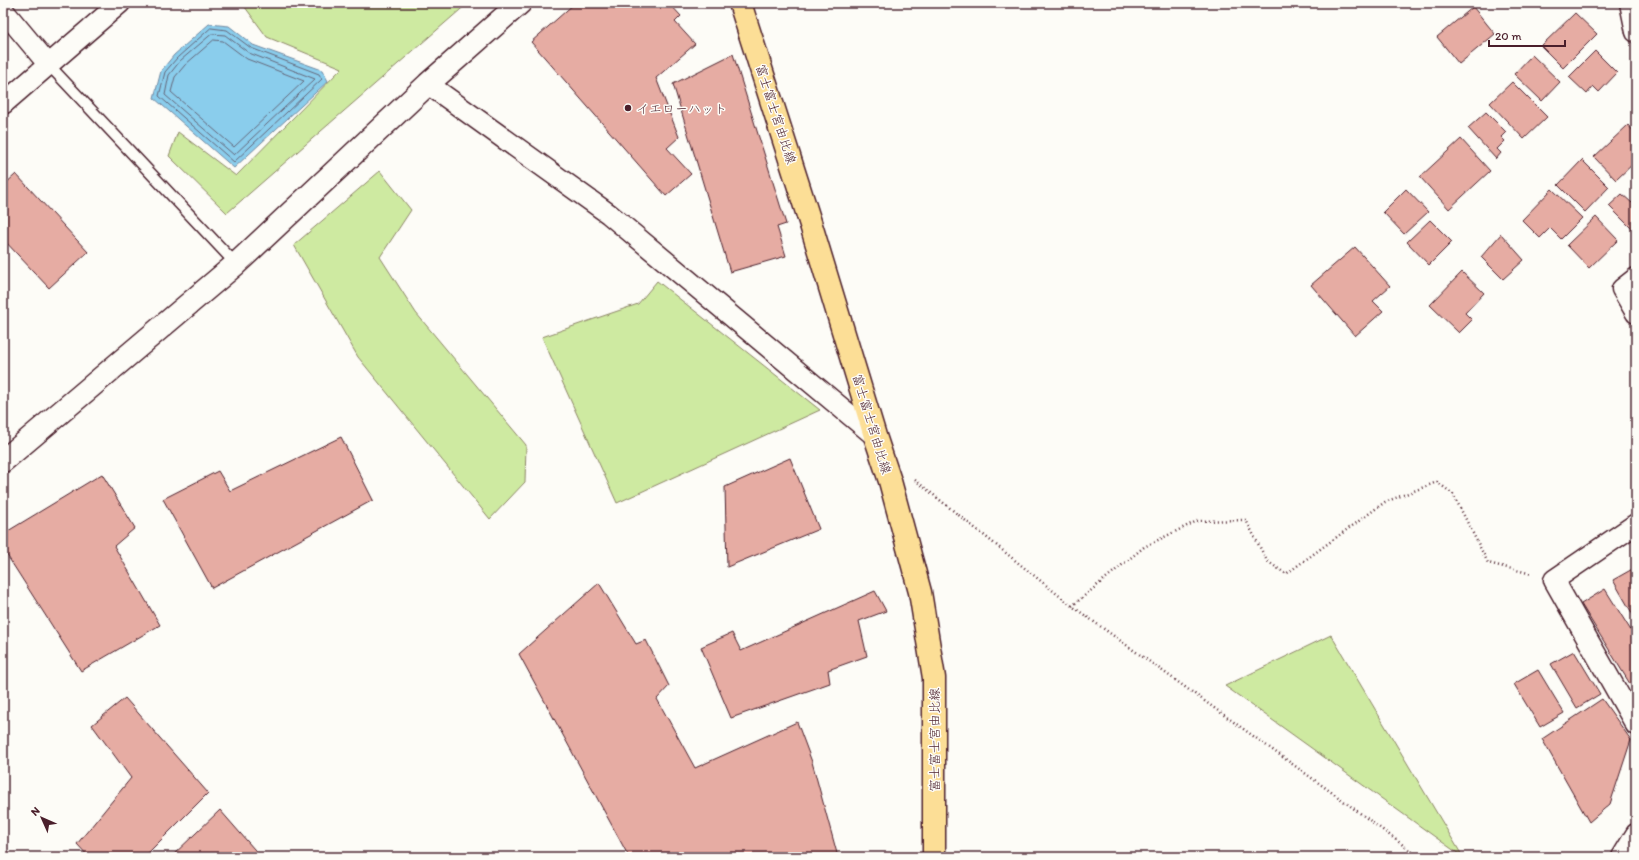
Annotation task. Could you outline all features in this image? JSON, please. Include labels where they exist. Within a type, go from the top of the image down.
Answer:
[{"type":"main road","name":"富士富士宮由比線","points":[[740,3],[809,218],[890,481],[920,592],[934,678],[934,857]]},
{"type":"street","points":[[3,104],[120,3]]},
{"type":"street","points":[[3,461],[236,264],[428,84],[520,3]]},
{"type":"street","points":[[1630,3],[1636,32]]},
{"type":"street","points":[[3,10],[48,64]]},
{"type":"street","points":[[428,84],[609,214],[875,436]]},
{"type":"street","points":[[1636,278],[1622,290],[1636,313]]},
{"type":"street","points":[[1636,524],[1554,580],[1636,725]]},
{"type":"street","points":[[1622,857],[1636,834]]},
{"type":"lane","points":[[48,64],[236,264]]},
{"type":"path","points":[[890,481],[908,474],[1072,606],[1341,799],[1419,857]]},
{"type":"path","points":[[1072,606],[1144,547],[1197,521],[1246,520],[1267,561],[1286,574],[1385,502],[1436,482],[1453,494],[1488,563],[1554,580]]},
{"type":"green space","points":[[242,3],[468,3],[227,213],[169,156],[178,132],[236,176],[342,68],[267,37]]},
{"type":"green space","points":[[380,171],[411,210],[380,257],[416,313],[526,445],[525,482],[490,519],[358,357],[294,245]]},
{"type":"green space","points":[[657,281],[820,410],[617,503],[542,337],[638,304]]},
{"type":"green space","points":[[1331,635],[1463,857],[1225,686]]},
{"type":"water","points":[[209,24],[229,26],[253,45],[322,70],[328,81],[234,168],[154,98],[161,71],[174,55]]},
{"type":"building","name":"イエローハット","points":[[575,3],[669,3],[681,16],[675,22],[695,44],[656,78],[679,137],[667,148],[691,174],[666,196],[531,42]]},
{"type":"building","points":[[1473,7],[1495,34],[1459,64],[1437,37]]},
{"type":"building","points":[[1575,13],[1597,34],[1563,68],[1541,46]]},
{"type":"building","points":[[1595,51],[1617,73],[1599,92],[1593,86],[1587,94],[1569,77]]},
{"type":"building","points":[[733,54],[786,224],[777,227],[786,256],[730,272],[673,84]]},
{"type":"building","points":[[1532,55],[1560,82],[1542,101],[1514,74]]},
{"type":"building","points":[[1512,82],[1547,117],[1524,139],[1490,103]]},
{"type":"building","points":[[1486,112],[1506,132],[1501,137],[1505,141],[1497,149],[1501,153],[1496,159],[1468,128]]},
{"type":"building","points":[[1628,125],[1636,134],[1636,161],[1616,180],[1594,157]]},
{"type":"building","points":[[1461,139],[1490,171],[1449,209],[1420,177]]},
{"type":"building","points":[[1582,160],[1609,187],[1585,212],[1558,185]]},
{"type":"building","points":[[16,174],[88,252],[49,288],[3,239],[3,186]]},
{"type":"building","points":[[1406,189],[1428,212],[1404,234],[1383,212]]},
{"type":"building","points":[[1552,189],[1582,218],[1561,239],[1550,228],[1540,238],[1522,220]]},
{"type":"building","points":[[1622,194],[1632,203],[1636,200],[1636,233],[1609,206]]},
{"type":"building","points":[[1596,217],[1618,240],[1589,268],[1567,245]]},
{"type":"building","points":[[1430,220],[1452,242],[1429,265],[1407,242]]},
{"type":"building","points":[[1501,234],[1524,260],[1503,279],[1481,257]]},
{"type":"building","points":[[1355,247],[1390,286],[1373,301],[1383,311],[1355,336],[1311,285]]},
{"type":"building","points":[[1462,272],[1484,293],[1465,313],[1472,320],[1459,333],[1430,305]]},
{"type":"building","points":[[341,437],[373,500],[212,588],[163,499],[218,471],[230,491]]},
{"type":"building","points":[[790,458],[819,529],[727,567],[725,487]]},
{"type":"building","points":[[102,474],[135,528],[114,546],[160,625],[81,671],[3,549],[3,534]]},
{"type":"building","points":[[1636,567],[1636,620],[1613,580]]},
{"type":"building","points":[[599,583],[636,644],[646,640],[669,686],[657,699],[695,768],[797,722],[812,762],[838,857],[629,857],[519,654]]},
{"type":"building","points":[[1605,589],[1636,637],[1635,692],[1581,604]]},
{"type":"building","points":[[875,591],[886,611],[859,621],[867,656],[828,670],[830,683],[731,718],[701,647],[732,633],[741,651]]},
{"type":"building","points":[[1574,651],[1600,694],[1577,708],[1551,664]]},
{"type":"building","points":[[1538,670],[1564,713],[1540,727],[1514,684]]},
{"type":"building","points":[[125,698],[208,793],[144,857],[89,857],[77,844],[131,778],[92,725]]},
{"type":"building","points":[[1602,699],[1631,740],[1610,804],[1589,822],[1542,739]]},
{"type":"building","points":[[220,810],[261,857],[171,857]]},
{"type":"place","name":"イエローハット","points":[[628,108]]}]
